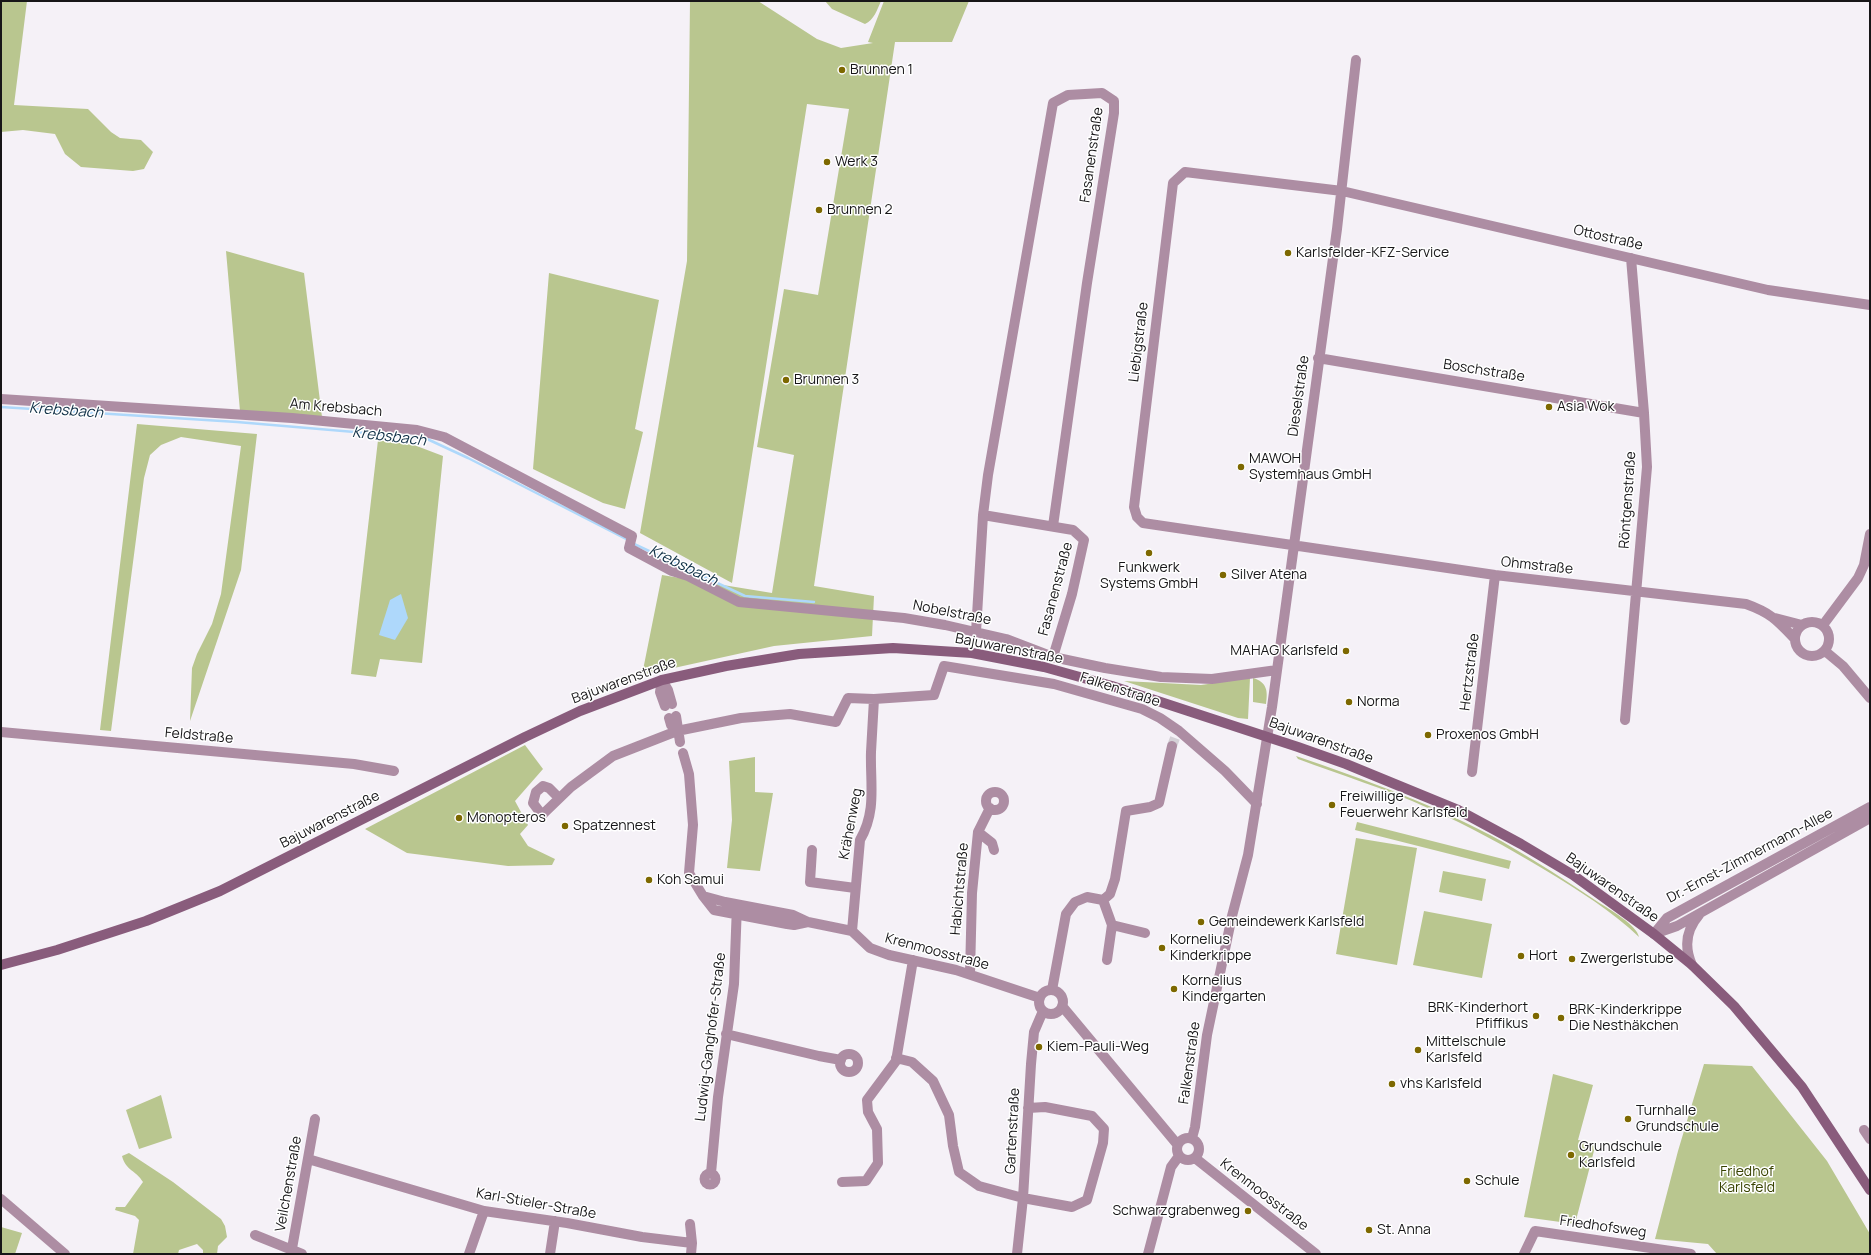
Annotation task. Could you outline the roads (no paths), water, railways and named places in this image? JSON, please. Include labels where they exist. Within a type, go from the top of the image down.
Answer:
[{"type":"main road","name":"Bajuwarenstraße","points":[[1,965],[57,950],[146,921],[220,891],[538,731],[580,711],[662,680],[726,666],[799,654],[892,648],[972,653],[1044,668],[1112,686],[1266,736],[1346,764],[1458,810],[1521,844],[1573,875],[1654,934],[1692,965],[1734,1006],[1802,1087],[1870,1190]]},
{"type":"street","name":"Dieselstraße","points":[[1266,736],[1277,670],[1318,358],[1322,342],[1342,191],[1356,60]]},
{"type":"street","name":"Fasanenstraße","points":[[976,632],[983,515],[1053,103],[1068,94],[1102,93],[1114,101],[1114,113],[1087,283],[1053,526]]},
{"type":"street","name":"Liebigstraße","points":[[1294,545],[1143,523],[1136,517],[1134,507],[1138,465],[1170,200],[1173,182],[1185,172],[1342,191]]},
{"type":"street","name":"Ottostraße","points":[[1342,191],[1768,290],[1870,305]]},
{"type":"street","name":"Röntgenstraße","points":[[1625,720],[1647,467],[1631,258]]},
{"type":"street","name":"Boschstraße","points":[[1318,358],[1644,413]]},
{"type":"street","name":"Am Krebsbach","points":[[1,399],[292,418],[417,430],[444,437],[632,536],[629,548]]},
{"type":"street","name":"Fasanenstraße","points":[[983,515],[1073,530],[1084,540],[1072,594],[1053,657]]},
{"type":"street","points":[[1823,625],[1858,578],[1864,565],[1870,534]]},
{"type":"street","name":"Ohmstraße","points":[[1294,545],[1495,575],[1636,590],[1746,604],[1765,611],[1775,618]]},
{"type":"street","name":"Nobelstraße","points":[[629,548],[672,571],[688,576],[739,602],[904,618],[1006,639],[1053,657],[1135,674],[1185,679],[1212,679],[1277,670]]},
{"type":"street","name":"Hertzstraße","points":[[1472,772],[1495,575]]},
{"type":"street","points":[[1775,618],[1802,625]]},
{"type":"street","points":[[1775,618],[1795,639],[1798,648],[1808,656],[1819,656],[1825,651],[1829,645],[1830,637],[1828,630],[1823,625],[1816,622],[1809,622],[1802,625],[1798,629],[1795,639]]},
{"type":"street","points":[[1825,651],[1843,666],[1870,698]]},
{"type":"street","name":"Falkenstraße","points":[[874,699],[934,695],[944,666],[1031,679],[1098,696],[1142,709],[1160,718],[1175,738],[1225,770],[1257,804]]},
{"type":"street","points":[[662,680],[660,692],[669,705]]},
{"type":"street","points":[[559,798],[613,756],[677,731],[741,718],[790,714],[836,722],[848,698],[874,699]]},
{"type":"street","name":"Krähenweg","points":[[852,931],[860,840],[866,828],[873,790],[871,753],[874,699]]},
{"type":"street","points":[[672,717],[671,725],[677,731],[680,742]]},
{"type":"street","name":"Feldstraße","points":[[1,732],[354,764],[394,771]]},
{"type":"street","name":"Falkenstraße","points":[[1192,1138],[1195,1127],[1209,1027],[1232,916],[1248,855],[1257,804],[1266,736]]},
{"type":"street","points":[[1103,900],[1110,894],[1115,879],[1126,811],[1150,807],[1159,803],[1175,738]]},
{"type":"street","points":[[683,754],[689,774],[693,824],[689,873],[703,896],[714,910],[737,910],[793,915],[808,922],[852,931]]},
{"type":"street","name":"Dr.-Ernst-Zimmermann-Allee","points":[[1654,934],[1667,918],[1870,807]]},
{"type":"street","name":"Habichtstraße","points":[[970,974],[972,893],[978,832],[990,808]]},
{"type":"street","name":"Dr.-Ernst-Zimmermann-Allee","points":[[1654,934],[1677,926],[1870,818]]},
{"type":"street","points":[[978,832],[992,843],[994,850]]},
{"type":"street","points":[[812,850],[810,882],[855,888]]},
{"type":"street","points":[[1052,990],[1066,914],[1075,902],[1088,897],[1103,900]]},
{"type":"street","points":[[1103,900],[1112,925],[1107,960]]},
{"type":"street","name":"Ludwig-Ganghofer-Straße","points":[[711,1173],[718,1097],[734,984],[737,910]]},
{"type":"street","points":[[1692,965],[1687,953],[1686,941],[1695,920],[1703,911]]},
{"type":"street","points":[[1112,925],[1145,933]]},
{"type":"street","name":"Krenmoosstraße","points":[[852,931],[870,948],[889,955],[970,974],[1040,998]]},
{"type":"street","points":[[842,1182],[866,1181],[878,1163],[877,1129],[868,1112],[867,1100],[896,1061],[913,960]]},
{"type":"street","points":[[1062,1006],[1054,1013],[1043,1011],[1040,1005],[1040,998],[1044,992],[1052,990],[1061,995],[1062,1006],[1177,1144],[1177,1152],[1179,1156],[1188,1161],[1195,1158],[1199,1153],[1199,1147],[1196,1141],[1192,1138],[1186,1138],[1177,1144]]},
{"type":"street","name":"Gartenstraße","points":[[1017,1254],[1023,1198],[1034,1032],[1043,1011]]},
{"type":"street","points":[[726,1034],[841,1060]]},
{"type":"street","points":[[896,1058],[912,1062],[933,1081],[949,1115],[953,1146],[959,1172],[979,1186],[1023,1198],[1072,1207],[1087,1200],[1101,1150],[1104,1129],[1092,1116],[1045,1107],[1028,1108]]},
{"type":"street","name":"Veilchenstraße","points":[[292,1252],[315,1119]]},
{"type":"street","points":[[1870,1130],[1864,1130],[1870,1139]]},
{"type":"street","points":[[1148,1254],[1170,1167],[1179,1156]]},
{"type":"street","name":"Krenmoosstraße","points":[[1195,1158],[1316,1254]]},
{"type":"street","name":"Karl-Stieler-Straße","points":[[308,1159],[484,1211],[555,1221],[642,1237],[692,1243]]},
{"type":"street","points":[[1,1198],[65,1254]]},
{"type":"street","points":[[469,1254],[484,1211]]},
{"type":"street","points":[[550,1254],[555,1221]]},
{"type":"street","points":[[690,1224],[692,1243],[691,1254]]},
{"type":"street","name":"Friedhofsweg","points":[[1524,1254],[1536,1231],[1692,1254]]},
{"type":"street","points":[[256,1235],[292,1252],[302,1254]]},
{"type":"water","points":[[401,594],[408,618],[395,640],[379,635],[390,600]]},
{"type":"waterway","name":"Krebsbach","points":[[1,407],[237,422],[425,438],[468,458],[628,540]]},
{"type":"waterway","name":"Krebsbach","points":[[632,543],[745,596],[814,602]]},
{"type":"tunnel","points":[[1172,746],[1175,738]]},
{"type":"place","name":"Brunnen 1","points":[[842,70]]},
{"type":"place","name":"Werk 3","points":[[827,162]]},
{"type":"place","name":"Brunnen 2","points":[[819,210]]},
{"type":"place","name":"Karlsfelder-KFZ-Service","points":[[1288,253]]},
{"type":"place","name":"Brunnen 3","points":[[786,380]]},
{"type":"place","name":"Asia Wok","points":[[1549,407]]},
{"type":"place","name":"MAWOH Systemhaus GmbH","points":[[1241,467]]},
{"type":"place","name":"Funkwerk Systems GmbH","points":[[1149,553]]},
{"type":"place","name":"Silver Atena","points":[[1223,575]]},
{"type":"place","name":"MAHAG Karlsfeld","points":[[1346,651]]},
{"type":"place","name":"Norma","points":[[1349,702]]},
{"type":"place","name":"Proxenos GmbH","points":[[1428,735]]},
{"type":"place","name":"Freiwillige Feuerwehr Karlsfeld","points":[[1332,805]]},
{"type":"place","name":"Monopteros","points":[[459,818]]},
{"type":"place","name":"Spatzennest","points":[[565,826]]},
{"type":"place","name":"Koh Samui","points":[[649,880]]},
{"type":"place","name":"Gemeindewerk Karlsfeld","points":[[1201,922]]},
{"type":"place","name":"Kornelius Kinderkrippe","points":[[1162,948]]},
{"type":"place","name":"Hort","points":[[1521,956]]},
{"type":"place","name":"Zwergerlstube","points":[[1572,959]]},
{"type":"place","name":"Kornelius Kindergarten","points":[[1174,989]]},
{"type":"place","name":"BRK-Kinderhort Pfiffikus","points":[[1536,1016]]},
{"type":"place","name":"BRK-Kinderkrippe Die Nesthäkchen","points":[[1561,1018]]},
{"type":"place","name":"Kiem-Pauli-Weg","points":[[1039,1047]]},
{"type":"place","name":"Mittelschule Karlsfeld","points":[[1418,1050]]},
{"type":"place","name":"vhs Karlsfeld","points":[[1392,1084]]},
{"type":"place","name":"Turnhalle Grundschule","points":[[1628,1119]]},
{"type":"place","name":"Grundschule Karlsfeld","points":[[1571,1155]]},
{"type":"place","name":"Schule","points":[[1467,1181]]},
{"type":"place","name":"Schwarzgrabenweg","points":[[1248,1211]]},
{"type":"place","name":"St. Anna","points":[[1369,1230]]},
{"type":"park label","name":"Friedhof Karlsfeld","points":[[1747,1180]]}]
